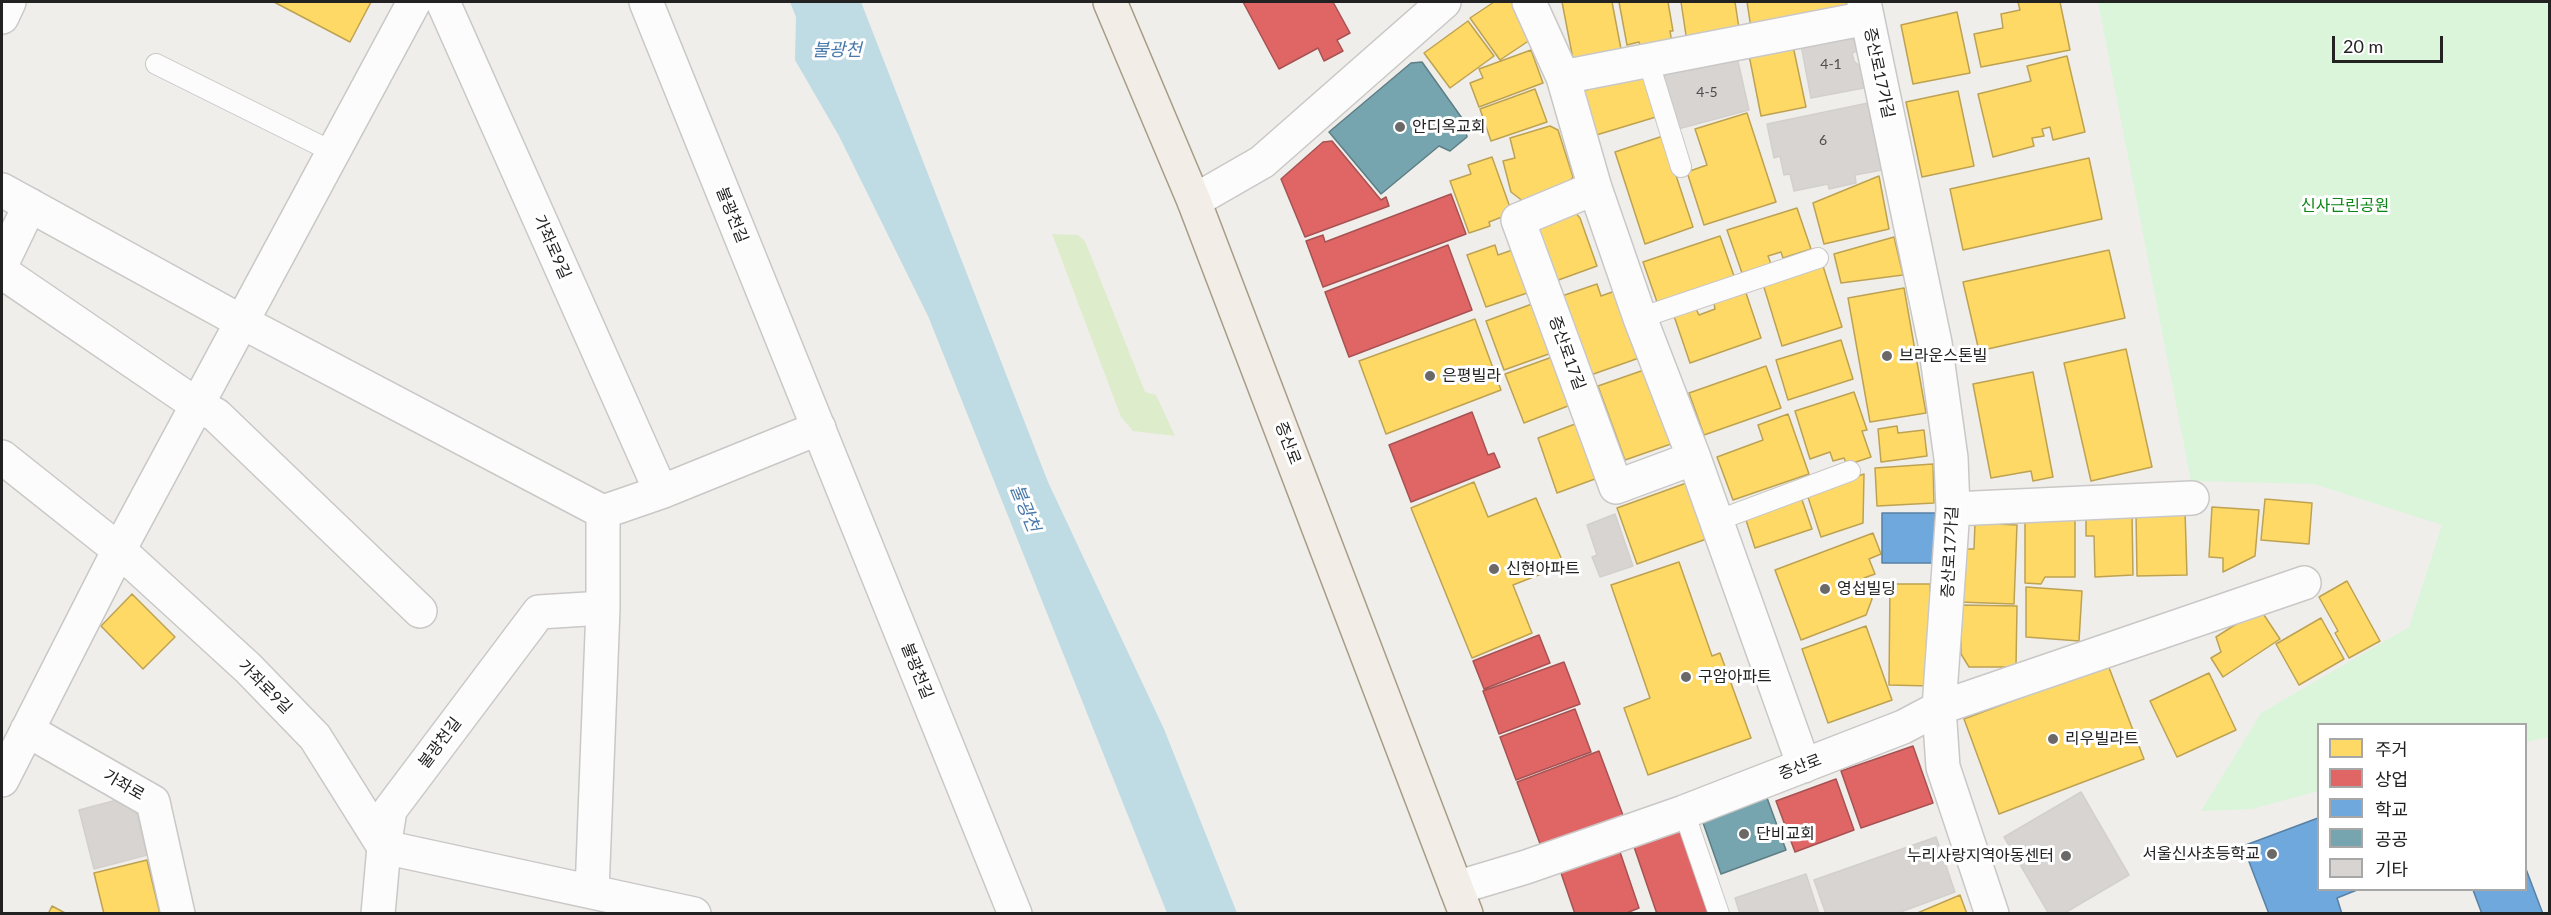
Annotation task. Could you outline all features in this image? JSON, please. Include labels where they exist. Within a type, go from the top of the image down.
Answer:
[{"type":"main road","name":"증산로","points":[[1110,2],[1194,201],[1461,901]]},
{"type":"street","points":[[2,16],[9,2]]},
{"type":"street","points":[[2,780],[119,550],[414,2]]},
{"type":"street","name":"가좌로9길","points":[[443,2],[661,492]]},
{"type":"street","name":"불광천길","points":[[646,2],[1015,914]]},
{"type":"street","points":[[1194,201],[1262,162],[1444,2]]},
{"type":"street","points":[[1529,2],[1563,76],[1595,188],[1804,766]]},
{"type":"street","name":"증산로17가길","points":[[1563,76],[1648,60],[1865,10],[1935,343],[1951,458],[1953,509],[1939,708]]},
{"type":"street","name":"증산로17길","points":[[1595,188],[1518,220],[1616,487],[1694,458]]},
{"type":"street","points":[[2,190],[242,322],[603,512],[661,492],[819,428]]},
{"type":"street","points":[[2,263],[30,205]]},
{"type":"street","points":[[2,272],[197,405],[216,415],[420,611]]},
{"type":"street","name":"가좌로9길","points":[[2,457],[119,550],[248,668],[315,737],[384,847]]},
{"type":"street","points":[[1953,509],[2192,498]]},
{"type":"street","points":[[592,892],[603,608],[603,512]]},
{"type":"street","points":[[1992,914],[1943,767],[1939,708],[2304,583]]},
{"type":"street","name":"불광천길","points":[[378,914],[390,810],[539,612],[603,608]]},
{"type":"street","name":"증산로","points":[[1461,901],[1526,867],[1684,812],[1804,766],[1904,727],[1939,708]]},
{"type":"street","name":"가좌로","points":[[27,730],[153,802],[178,914]]},
{"type":"street","points":[[384,847],[694,914]]},
{"type":"lane","points":[[1648,60],[1681,167]]},
{"type":"lane","points":[[156,63],[333,152]]},
{"type":"lane","points":[[1641,318],[1818,258]]},
{"type":"lane","points":[[1716,521],[1850,471]]},
{"type":"lane","points":[[1684,812],[1719,914]]},
{"type":"green space","name":"신사근린공원","points":[[2098,2],[2549,2],[2549,737],[2527,742],[2527,723],[2317,723],[2317,791],[2252,809],[2201,811],[2261,713],[2409,627],[2442,525],[2314,484],[2191,481]]},
{"type":"green space","points":[[1052,234],[1078,235],[1085,241],[1145,392],[1156,395],[1175,436],[1133,431],[1121,417]]},
{"type":"water","name":"불광천","points":[[790,2],[861,2],[1048,482],[1164,729],[1237,913],[1167,913],[928,316],[839,136],[795,60],[796,17]]},
{"type":"building: 주거","points":[[274,2],[371,2],[350,42]]},
{"type":"building: 주거","points":[[1494,2],[1511,2],[1536,36],[1500,60],[1470,18]]},
{"type":"building: 주거","points":[[1562,2],[1612,2],[1621,49],[1573,59]]},
{"type":"building: 주거","points":[[1619,2],[1668,2],[1673,31],[1670,31],[1672,43],[1641,49],[1639,42],[1627,45]]},
{"type":"building: 주거","points":[[1681,2],[1735,2],[1740,35],[1687,42]]},
{"type":"building: 주거","points":[[1747,2],[1852,2],[1852,5],[1751,28]]},
{"type":"building: 주거","points":[[2018,2],[2060,2],[2070,50],[1981,67],[1974,34],[2003,28],[2001,14],[2020,10]]},
{"type":"building: 주거","points":[[1957,12],[1970,73],[1913,84],[1901,25]]},
{"type":"building: 주거","points":[[1468,21],[1494,56],[1450,88],[1424,53]]},
{"type":"building: 주거","points":[[1793,46],[1806,107],[1761,116],[1749,55]]},
{"type":"building: 주거","points":[[1531,50],[1543,83],[1479,107],[1470,83],[1483,78],[1479,69]]},
{"type":"building: 주거","points":[[2067,56],[2085,132],[2053,140],[2050,127],[2042,129],[2044,136],[2032,138],[2034,146],[1993,157],[1978,94],[2031,81],[2027,66]]},
{"type":"building: 주거","points":[[1643,72],[1656,117],[1593,136],[1580,92]]},
{"type":"building: 주거","points":[[1535,89],[1547,122],[1491,141],[1480,109]]},
{"type":"building: 주거","points":[[1958,91],[1974,166],[1922,177],[1906,102]]},
{"type":"building: 주거","points":[[1747,113],[1776,202],[1704,225],[1687,172],[1707,165],[1695,129]]},
{"type":"building: 주거","points":[[1550,126],[1558,130],[1573,177],[1565,187],[1524,202],[1511,192],[1503,161],[1515,158],[1510,138]]},
{"type":"building: 주거","points":[[1663,136],[1693,227],[1645,244],[1615,152]]},
{"type":"building: 주거","points":[[1492,157],[1512,213],[1489,222],[1490,226],[1469,233],[1450,181],[1471,174],[1468,165]]},
{"type":"building: 주거","points":[[2089,158],[2102,219],[1963,250],[1950,189]]},
{"type":"building: 주거","points":[[1879,176],[1889,229],[1824,244],[1813,203]]},
{"type":"building: 주거","points":[[1797,208],[1811,249],[1783,258],[1781,252],[1768,256],[1771,264],[1742,273],[1727,230]]},
{"type":"building: 주거","points":[[1573,210],[1580,218],[1597,266],[1553,282],[1537,237],[1539,226]]},
{"type":"building: 주거","points":[[1720,236],[1734,276],[1657,302],[1643,262]]},
{"type":"building: 주거","points":[[1894,237],[1903,275],[1841,283],[1834,254]]},
{"type":"building: 주거","points":[[1495,245],[1498,255],[1521,247],[1536,290],[1486,307],[1467,255]]},
{"type":"building: 주거","points":[[2109,250],[2125,318],[1979,351],[1963,282]]},
{"type":"building: 주거","points":[[1823,266],[1842,327],[1782,346],[1763,284]]},
{"type":"building: 주거","points":[[1597,284],[1601,296],[1615,291],[1639,358],[1585,377],[1556,298]]},
{"type":"building: 주거","name":"브라운스톤빌","points":[[1904,288],[1926,413],[1870,422],[1848,298]]},
{"type":"building: 주거","points":[[1746,293],[1761,338],[1690,363],[1674,316],[1696,309],[1699,315],[1715,309],[1714,303]]},
{"type":"building: 주거","points":[[1540,301],[1557,351],[1504,370],[1486,321]]},
{"type":"building: 주거","name":"은평빌라","points":[[1475,319],[1501,390],[1386,434],[1359,361]]},
{"type":"building: 주거","points":[[1841,340],[1853,379],[1788,400],[1776,360]]},
{"type":"building: 주거","points":[[2126,349],[2152,467],[2091,481],[2064,363]]},
{"type":"building: 주거","points":[[1555,356],[1573,404],[1524,423],[1505,374]]},
{"type":"building: 주거","points":[[1766,366],[1781,408],[1704,435],[1689,393]]},
{"type":"building: 주거","points":[[1644,370],[1671,444],[1625,460],[1598,386]]},
{"type":"building: 주거","points":[[2033,372],[2053,477],[2033,481],[2031,471],[1991,478],[1973,384]]},
{"type":"building: 주거","points":[[1854,392],[1867,430],[1862,431],[1871,457],[1847,465],[1844,458],[1833,461],[1830,452],[1810,459],[1795,411]]},
{"type":"building: 주거","points":[[1788,414],[1809,474],[1733,500],[1717,457],[1763,440],[1758,425]]},
{"type":"building: 주거","points":[[1583,421],[1603,476],[1557,493],[1538,438]]},
{"type":"building: 주거","points":[[1897,426],[1898,433],[1924,430],[1927,456],[1881,462],[1878,429]]},
{"type":"building: 주거","points":[[1933,464],[1934,503],[1877,506],[1875,468]]},
{"type":"building: 주거","points":[[1864,474],[1863,523],[1821,537],[1807,494]]},
{"type":"building: 주거","points":[[1692,481],[1712,537],[1637,564],[1617,508]]},
{"type":"building: 주거","name":"신현아파트","points":[[1474,482],[1488,517],[1536,498],[1564,565],[1513,585],[1532,633],[1472,658],[1411,508]]},
{"type":"building: 주거","points":[[1801,497],[1812,529],[1755,548],[1745,517]]},
{"type":"building: 주거","points":[[2265,499],[2312,503],[2309,544],[2261,540]]},
{"type":"building: 주거","points":[[2212,507],[2259,510],[2255,556],[2223,572],[2223,558],[2209,557]]},
{"type":"building: 주거","points":[[2185,511],[2187,575],[2137,576],[2136,513]]},
{"type":"building: 주거","points":[[2075,514],[2075,577],[2045,577],[2041,584],[2025,583],[2025,520]]},
{"type":"building: 주거","points":[[2132,514],[2133,575],[2095,577],[2094,536],[2086,536],[2086,515]]},
{"type":"building: 주거","points":[[1975,523],[2017,525],[2014,604],[1959,602],[1961,549],[1974,549]]},
{"type":"building: 주거","name":"영섭빌딩","points":[[1873,533],[1881,554],[1869,559],[1875,574],[1864,578],[1872,599],[1866,615],[1801,640],[1775,570]]},
{"type":"building: 주거","name":"구암아파트","points":[[1679,562],[1712,656],[1720,653],[1751,738],[1648,775],[1624,708],[1650,698],[1611,585]]},
{"type":"building: 주거","points":[[2347,581],[2380,641],[2349,658],[2335,633],[2338,631],[2319,597]]},
{"type":"building: 주거","points":[[1890,584],[1930,584],[1930,686],[1889,685]]},
{"type":"building: 주거","points":[[2026,587],[2082,591],[2079,641],[2026,637]]},
{"type":"building: 주거","points":[[132,594],[175,637],[143,669],[101,626]]},
{"type":"building: 주거","points":[[1961,605],[2017,606],[2016,667],[1969,667],[1961,654]]},
{"type":"building: 주거","points":[[2260,609],[2280,639],[2223,677],[2211,658],[2221,652],[2216,637]]},
{"type":"building: 주거","points":[[2321,618],[2344,659],[2299,685],[2276,644]]},
{"type":"building: 주거","points":[[1866,626],[1892,700],[1828,723],[1802,649]]},
{"type":"building: 주거","name":"리우빌라트","points":[[2108,665],[2144,759],[1999,814],[1964,719]]},
{"type":"building: 주거","points":[[2209,673],[2236,730],[2177,757],[2150,701]]},
{"type":"building: 주거","points":[[147,860],[160,914],[104,914],[94,873]]},
{"type":"building: 주거","points":[[1960,895],[1967,914],[1915,914]]},
{"type":"building: 주거","points":[[52,906],[67,914],[48,914]]},
{"type":"building: 상업","points":[[1243,2],[1333,2],[1350,33],[1337,40],[1343,51],[1324,61],[1318,48],[1279,69]]},
{"type":"building: 상업","points":[[1332,141],[1381,200],[1386,197],[1389,206],[1305,237],[1281,179],[1323,142]]},
{"type":"building: 상업","points":[[1451,194],[1466,234],[1323,287],[1306,241],[1323,235],[1325,242]]},
{"type":"building: 상업","points":[[1448,245],[1472,310],[1349,357],[1325,292]]},
{"type":"building: 상업","points":[[1472,412],[1488,455],[1494,453],[1500,467],[1411,502],[1389,445]]},
{"type":"building: 상업","points":[[1539,635],[1550,663],[1484,689],[1473,661]]},
{"type":"building: 상업","points":[[1564,662],[1580,704],[1499,734],[1483,691]]},
{"type":"building: 상업","points":[[1575,709],[1591,752],[1516,780],[1500,737]]},
{"type":"building: 상업","points":[[1913,746],[1933,803],[1861,828],[1841,771]]},
{"type":"building: 상업","points":[[1599,751],[1624,818],[1542,849],[1517,782]]},
{"type":"building: 상업","points":[[1836,779],[1854,830],[1795,852],[1776,801]]},
{"type":"building: 상업","points":[[1678,825],[1708,914],[1657,914],[1632,841]]},
{"type":"building: 상업","points":[[1618,846],[1639,908],[1624,914],[1575,914],[1559,867]]},
{"type":"building: 학교","points":[[1882,513],[1935,513],[1935,563],[1882,563]]},
{"type":"building: 학교","points":[[2317,818],[2317,891],[2354,891],[2337,898],[2342,914],[2269,914],[2243,846]]},
{"type":"building: 학교","points":[[2527,872],[2543,914],[2482,914],[2473,891],[2527,891]]},
{"type":"building: 공공","name":"안디옥교회","points":[[1422,62],[1464,121],[1467,137],[1450,151],[1439,146],[1381,194],[1329,132],[1411,63]]},
{"type":"building: 공공","name":"단비교회","points":[[1766,795],[1786,850],[1721,874],[1701,817]]},
{"type":"building: 기타","points":[[1847,36],[1854,40],[1857,51],[1852,53],[1854,61],[1860,67],[1864,88],[1811,98],[1801,45]]},
{"type":"building: 기타","points":[[1737,57],[1749,110],[1678,129],[1664,75]]},
{"type":"building: 기타","points":[[1868,103],[1882,170],[1855,175],[1856,183],[1829,189],[1828,184],[1794,191],[1790,174],[1784,175],[1780,156],[1774,158],[1767,124]]},
{"type":"building: 기타","points":[[1615,514],[1633,566],[1600,577],[1592,557],[1597,555],[1587,525]]},
{"type":"building: 기타","name":"누리사랑지역아동센터","points":[[2081,792],[2129,875],[2063,914],[2049,914],[2004,837]]},
{"type":"building: 기타","points":[[132,796],[147,855],[94,869],[79,810]]},
{"type":"building: 기타","points":[[1936,837],[1955,892],[1895,914],[1826,914],[1814,880]]},
{"type":"building: 기타","points":[[1806,874],[1819,914],[1740,914],[1735,898]]},
{"type":"place","name":"안디옥교회","points":[[1400,127]]},
{"type":"place","name":"브라운스톤빌","points":[[1887,356]]},
{"type":"place","name":"은평빌라","points":[[1430,376]]},
{"type":"place","name":"신현아파트","points":[[1494,569]]},
{"type":"place","name":"영섭빌딩","points":[[1825,589]]},
{"type":"place","name":"구암아파트","points":[[1686,677]]},
{"type":"place","name":"리우빌라트","points":[[2053,739]]},
{"type":"place","name":"단비교회","points":[[1744,834]]},
{"type":"place","name":"서울신사초등학교","points":[[2272,854]]},
{"type":"place","name":"누리사랑지역아동센터","points":[[2066,856]]}]
